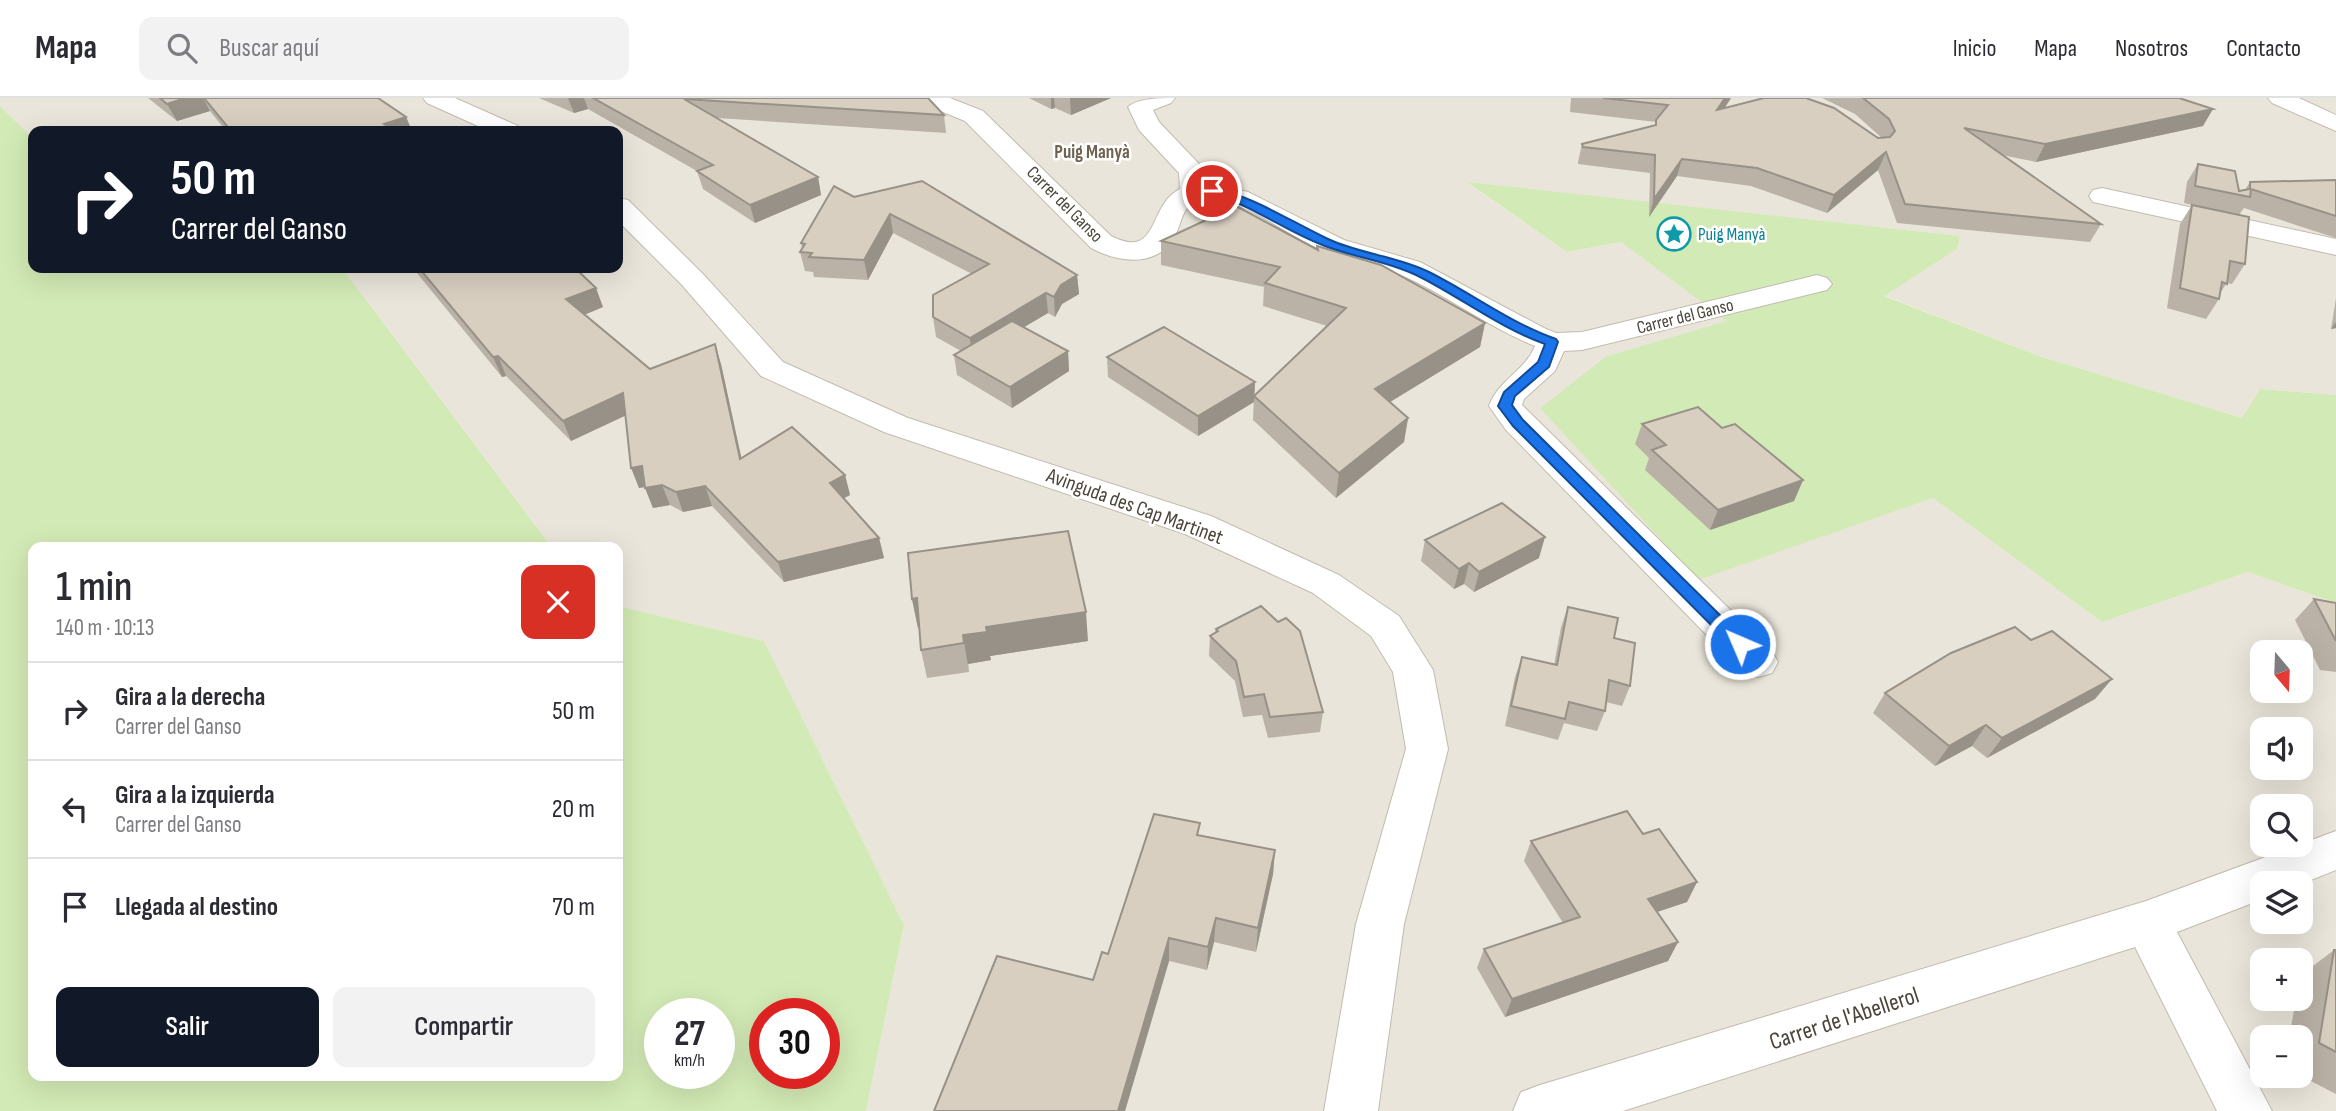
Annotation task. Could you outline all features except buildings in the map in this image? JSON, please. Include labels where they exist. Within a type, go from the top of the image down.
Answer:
[{"type":"street","points":[[435,98],[498,126]]},
{"type":"street","name":"Carrer del Ganso","points":[[929,98],[974,116],[1101,242],[1116,251],[1138,252],[1158,242],[1178,201],[1193,193],[1212,191],[1234,196],[1328,243],[1401,264],[1524,332],[1552,342],[1582,341],[1816,284]]},
{"type":"street","points":[[1163,98],[1140,107],[1148,125],[1192,172],[1193,193]]},
{"type":"street","points":[[2280,98],[2336,124]]},
{"type":"street","points":[[2102,196],[2336,247]]},
{"type":"street","name":"Avinguda des Cap Martinet","points":[[623,211],[692,279],[772,369],[896,425],[1198,525],[1326,584],[1385,626],[1413,670],[1427,748],[1380,924],[1351,1111]]},
{"type":"street","points":[[1552,342],[1544,364],[1509,395],[1505,406],[1528,433],[1758,662]]},
{"type":"street","name":"Carrer de l'Abellerol","points":[[1540,1111],[2147,922],[2336,850]]},
{"type":"street","points":[[2147,922],[2245,1111]]},
{"type":"shaded area","points":[[0,98],[2336,98],[2336,395],[2260,389],[2242,418],[2042,357],[1883,295],[1957,249],[1960,236],[1468,183],[1567,252],[1621,242],[1728,321],[1607,356],[1698,579],[1933,498],[2102,622],[2248,572],[2336,603],[2336,1111],[866,1111],[904,925],[764,641],[623,607],[623,542],[548,542],[346,273],[623,273],[623,126],[28,126],[28,133],[0,106]]},
{"type":"green space","points":[[0,106],[28,133],[28,273],[346,273],[548,542],[28,542],[28,1081],[623,1081],[623,607],[764,641],[904,925],[866,1111],[0,1111]]},
{"type":"green space","points":[[1467,182],[1960,236],[1957,249],[1884,296],[2042,357],[2242,418],[2260,389],[2336,395],[2336,603],[2248,572],[2102,622],[1933,498],[1698,580],[1540,408],[1607,356],[1727,321],[1621,242],[1567,252]]},
{"type":"place","name":"Puig Manyà","points":[[1674,234]]},
{"type":"district","name":"Puig Manyà","points":[[1092,151]]},
{"type":"route","points":[[1212,191],[1234,196],[1328,243],[1401,264],[1524,332],[1552,342],[1544,364],[1509,395],[1505,406],[1518,423],[1740,644]]}]
